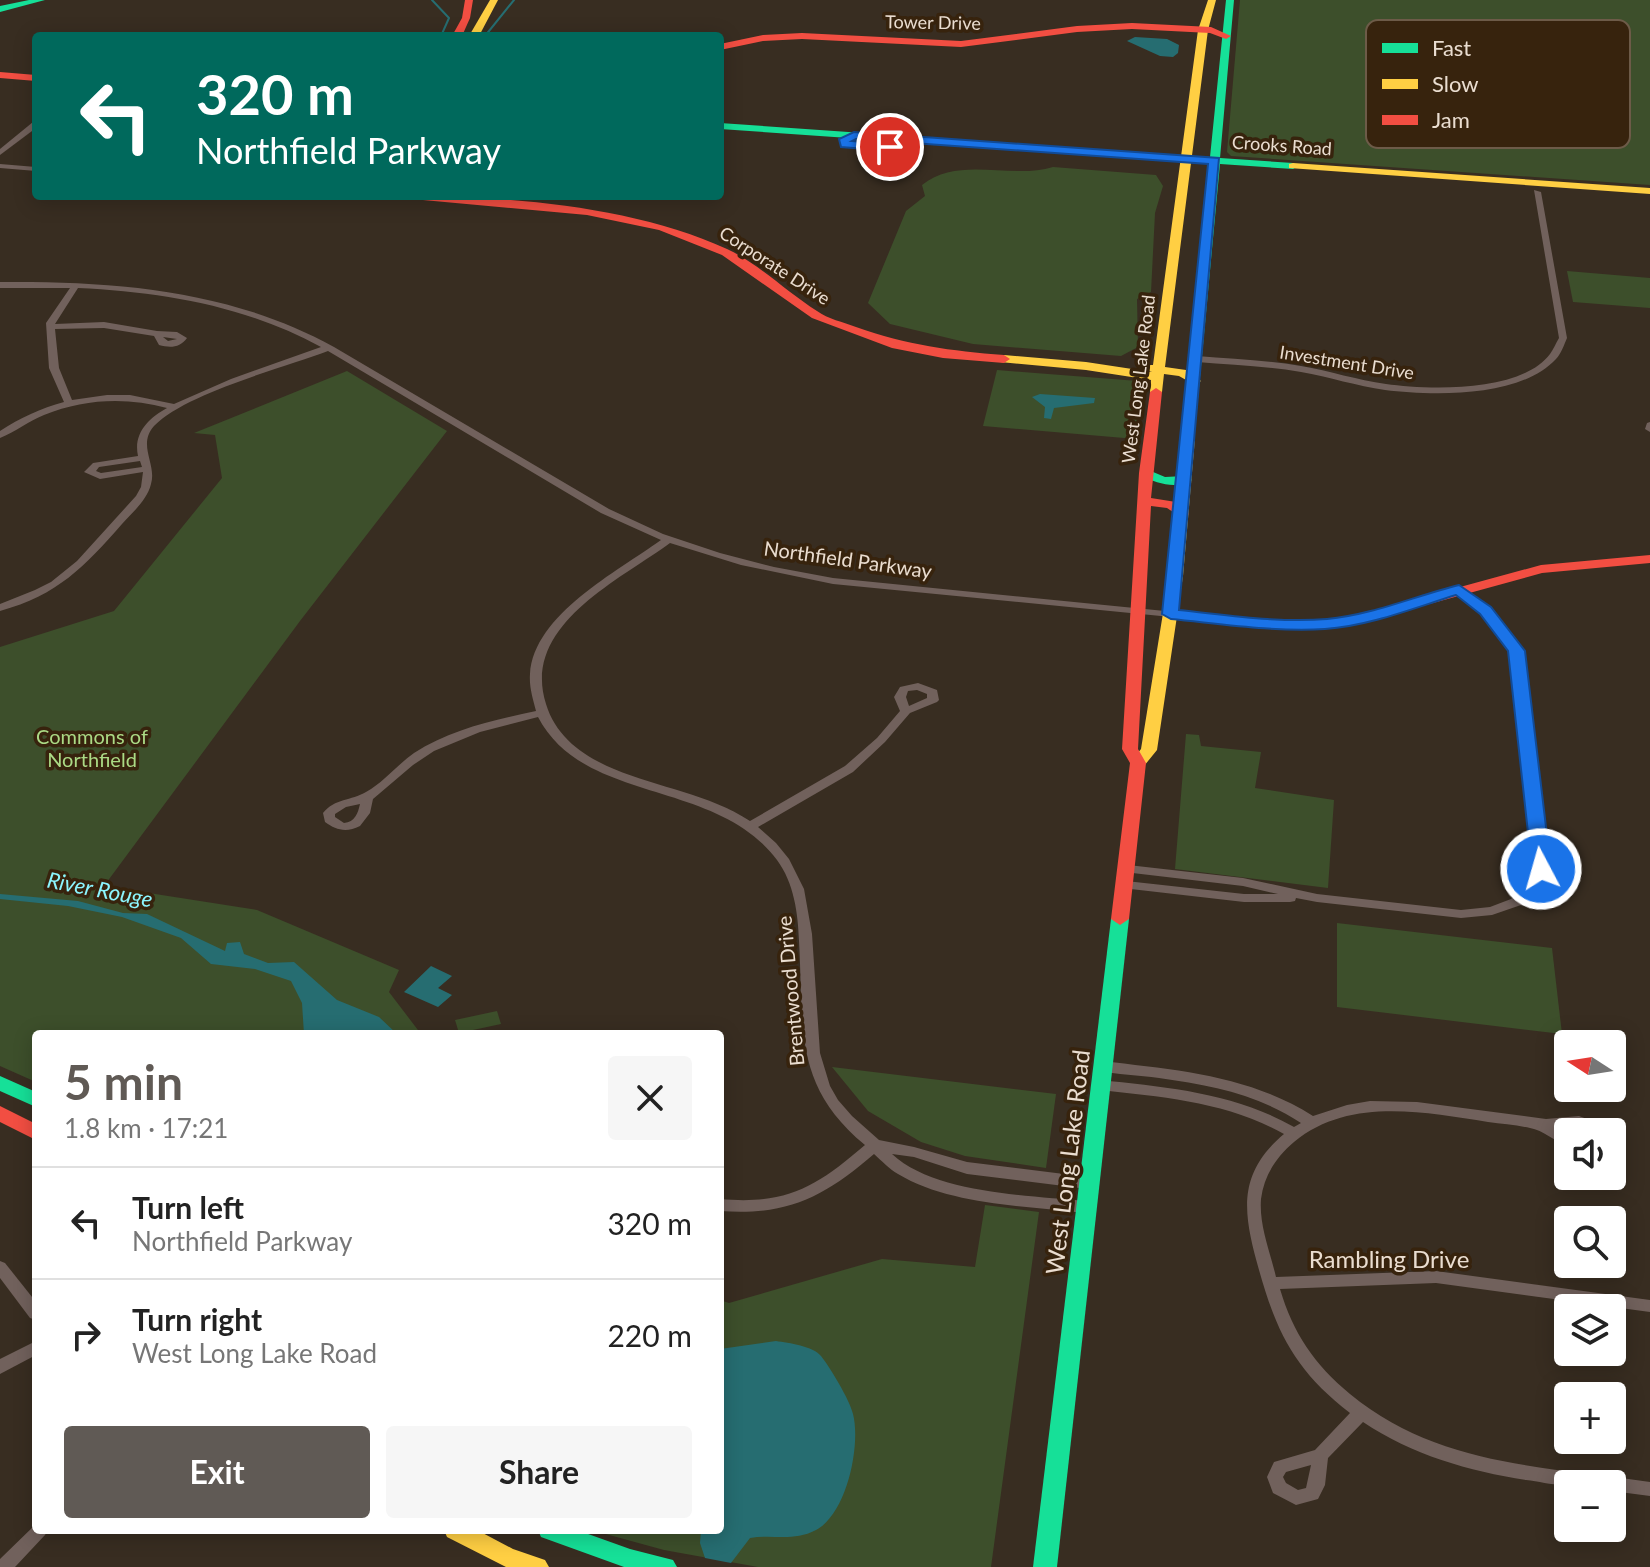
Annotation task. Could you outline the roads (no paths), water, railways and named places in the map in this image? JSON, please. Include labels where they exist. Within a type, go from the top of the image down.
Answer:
[{"type":"main road","points":[[0,9],[41,0]]},
{"type":"main road","points":[[455,0],[459,13],[456,32]]},
{"type":"main road","points":[[457,32],[466,18],[469,0]]},
{"type":"main road","points":[[468,32],[476,0]]},
{"type":"main road","points":[[476,32],[494,0]]},
{"type":"main road","name":"West Long Lake Road","points":[[1138,763],[1130,749],[1146,473],[1188,141],[1204,28],[1212,0]]},
{"type":"main road","name":"West Long Lake Road","points":[[1045,1567],[1138,763],[1149,750],[1171,614],[1230,0]]},
{"type":"main road","name":"Tower Drive","points":[[724,46],[774,37],[819,36],[961,44],[1077,29],[1204,28],[1227,31]]},
{"type":"main road","name":"Tower Drive","points":[[724,54],[767,43],[842,39]]},
{"type":"main road","points":[[0,75],[32,83]]},
{"type":"main road","points":[[0,85],[32,83]]},
{"type":"main road","points":[[1196,84],[1221,89]]},
{"type":"main road","name":"Crooks Road","points":[[724,127],[796,136],[1146,161],[1184,170],[1215,159],[1252,168],[1541,188],[1650,199]]},
{"type":"main road","name":"Crooks Road","points":[[724,135],[796,136]]},
{"type":"main road","points":[[1188,141],[1215,159]]},
{"type":"main road","points":[[1184,170],[1212,188]]},
{"type":"main road","name":"Crooks Road","points":[[1541,188],[1650,191]]},
{"type":"main road","name":"Corporate Drive","points":[[459,200],[587,212],[641,221],[686,235],[718,249],[807,312],[858,334],[943,354],[1086,366],[1159,366]]},
{"type":"main road","points":[[1174,248],[1187,254],[1207,254]]},
{"type":"main road","points":[[1171,270],[1191,269],[1205,276]]},
{"type":"main road","points":[[1159,366],[1175,360],[1197,359]]},
{"type":"main road","points":[[1159,366],[1195,381]]},
{"type":"main road","points":[[1146,473],[1163,481],[1185,480]]},
{"type":"main road","points":[[1144,501],[1171,505],[1182,514]]},
{"type":"main road","name":"Northfield Parkway","points":[[1171,614],[1277,625],[1327,624],[1366,617],[1541,569],[1650,559]]},
{"type":"main road","points":[[1134,694],[1145,700],[1158,700]]},
{"type":"main road","points":[[0,1083],[32,1098]]},
{"type":"main road","points":[[0,1113],[32,1131]]},
{"type":"main road","points":[[463,1534],[507,1557],[537,1567]]},
{"type":"main road","points":[[560,1534],[630,1559],[665,1567]]},
{"type":"street","points":[[0,153],[32,127]]},
{"type":"street","points":[[0,166],[32,169]]},
{"type":"street","name":"Investment Drive","points":[[1197,359],[1291,368],[1371,385],[1425,390],[1485,387],[1532,372],[1555,355],[1563,338],[1541,188]]},
{"type":"street","name":"Northfield Parkway","points":[[0,285],[76,285],[148,291],[217,304],[287,326],[592,504],[668,540],[756,567],[833,581],[1171,614]]},
{"type":"street","points":[[69,404],[54,368],[50,327],[52,318],[76,285]]},
{"type":"street","points":[[50,327],[97,324],[157,334]]},
{"type":"street","points":[[0,608],[44,591],[76,569],[139,498],[147,484],[140,444],[147,429],[175,407],[328,348]]},
{"type":"street","points":[[0,435],[33,416],[69,404],[129,399],[175,407]]},
{"type":"street","name":"Brentwood Drive","points":[[668,540],[580,604],[553,631],[543,646],[535,672],[542,713],[570,747],[606,771],[702,802],[750,827],[784,860],[799,889],[818,1074],[841,1115],[901,1169],[940,1185],[1085,1207]]},
{"type":"street","points":[[1127,877],[1244,898],[1317,898],[1446,914],[1476,914],[1516,902],[1537,881],[1541,869],[1519,658],[1511,641],[1495,621],[1459,590]]},
{"type":"street","points":[[750,827],[849,769],[881,740],[906,711]]},
{"type":"street","points":[[367,797],[415,758],[445,741],[473,730],[542,713]]},
{"type":"street","points":[[1102,1066],[1233,1085],[1277,1101],[1311,1122]]},
{"type":"street","points":[[1100,1085],[1228,1103],[1269,1118],[1294,1133]]},
{"type":"street","points":[[1554,1122],[1534,1123],[1385,1106],[1339,1112],[1311,1122],[1277,1147],[1263,1168],[1253,1202],[1256,1231],[1282,1319],[1298,1350],[1318,1374],[1362,1412],[1410,1441],[1471,1461],[1650,1489]]},
{"type":"street","points":[[1534,1123],[1554,1134]]},
{"type":"street","points":[[724,1205],[757,1207],[803,1198],[824,1187],[875,1145],[914,1152],[967,1168],[1088,1183]]},
{"type":"street","points":[[0,1267],[32,1309]]},
{"type":"street","name":"Rambling Drive","points":[[1270,1283],[1436,1277],[1650,1306]]},
{"type":"street","points":[[0,1367],[32,1349]]},
{"type":"street","points":[[1320,1455],[1362,1412]]},
{"type":"street","points":[[4,1567],[35,1534]]},
{"type":"water","points":[[1135,37],[1167,39],[1179,45],[1178,53],[1173,57],[1160,56],[1127,41]]},
{"type":"water","points":[[1040,394],[1095,398],[1094,403],[1054,408],[1051,419],[1044,418],[1045,407],[1032,397]]},
{"type":"water","points":[[0,894],[78,901],[123,913],[147,914],[225,951],[227,943],[240,942],[244,954],[268,963],[294,962],[337,1000],[379,1017],[393,1030],[304,1030],[302,1003],[291,981],[255,969],[211,964],[181,938],[122,917],[68,906],[0,899]]},
{"type":"water","points":[[431,966],[452,976],[438,988],[452,995],[438,1007],[404,992]]},
{"type":"water","points":[[776,1341],[812,1350],[821,1356],[844,1392],[855,1427],[849,1478],[827,1522],[808,1534],[750,1538],[731,1563],[705,1558],[700,1543],[701,1534],[724,1534],[724,1348]]},
{"type":"waterway","points":[[432,0],[449,18],[443,32]]},
{"type":"waterway","points":[[488,32],[514,0]]},
{"type":"park label","name":"Commons of Northfield","points":[[92,748]]},
{"type":"water label","name":"River Rouge","points":[[100,889]]}]
